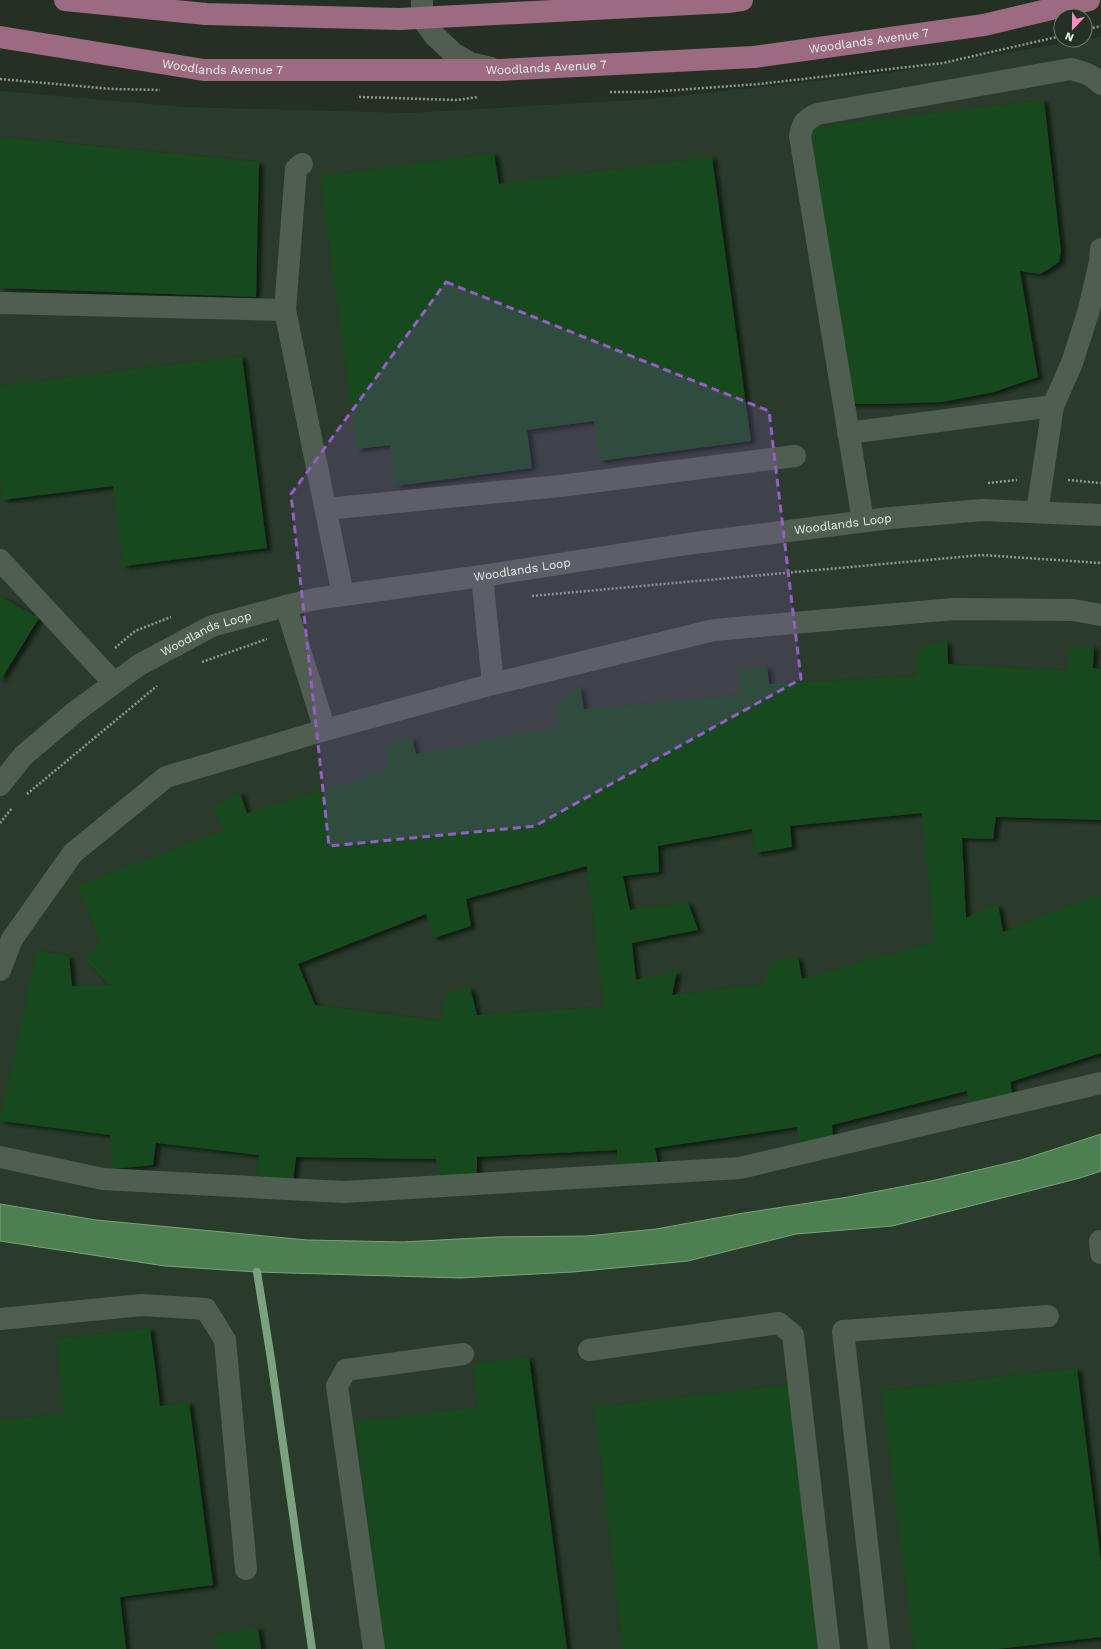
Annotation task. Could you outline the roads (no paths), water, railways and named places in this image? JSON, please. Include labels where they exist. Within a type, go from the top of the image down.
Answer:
[{"type":"main road","points":[[65,0],[206,14],[399,19],[422,9],[728,2],[742,0]]},
{"type":"main road","name":"Woodlands Avenue 7","points":[[0,37],[204,70],[500,70],[754,57],[984,24],[1089,0]]},
{"type":"street","points":[[422,9],[434,35],[453,52],[470,63],[500,70]]},
{"type":"street","points":[[863,522],[800,136],[803,124],[806,120],[817,114],[1071,69],[1086,73],[1096,78],[1101,84]]},
{"type":"street","points":[[302,164],[296,169],[285,310],[343,595]]},
{"type":"street","points":[[1037,512],[1053,406],[1072,363],[1088,313],[1100,262],[1101,249]]},
{"type":"street","points":[[0,303],[285,310]]},
{"type":"street","points":[[848,432],[1053,406]]},
{"type":"street","points":[[326,509],[560,486],[795,456]]},
{"type":"street","name":"Woodlands Loop","points":[[0,785],[23,756],[75,712],[139,665],[212,626],[286,606],[343,595],[482,576],[694,543],[863,522],[983,510],[1101,515]]},
{"type":"street","points":[[0,560],[114,683]]},
{"type":"street","points":[[482,576],[493,684]]},
{"type":"street","points":[[286,606],[325,730]]},
{"type":"street","points":[[0,970],[12,939],[73,853],[166,777],[325,730],[493,684],[714,630],[954,609],[1073,610],[1101,615]]},
{"type":"street","points":[[0,1157],[103,1179],[344,1192],[740,1168],[1101,1083]]},
{"type":"street","points":[[1101,1241],[1101,1253]]},
{"type":"street","points":[[0,1320],[142,1305],[206,1310],[225,1340],[246,1569]]},
{"type":"street","points":[[879,1649],[843,1332],[1048,1316]]},
{"type":"street","points":[[589,1350],[779,1323],[794,1335],[829,1649]]},
{"type":"street","points":[[374,1649],[337,1386],[346,1370],[463,1354]]},
{"type":"waterway","points":[[257,1272],[271,1359],[312,1649]]}]
